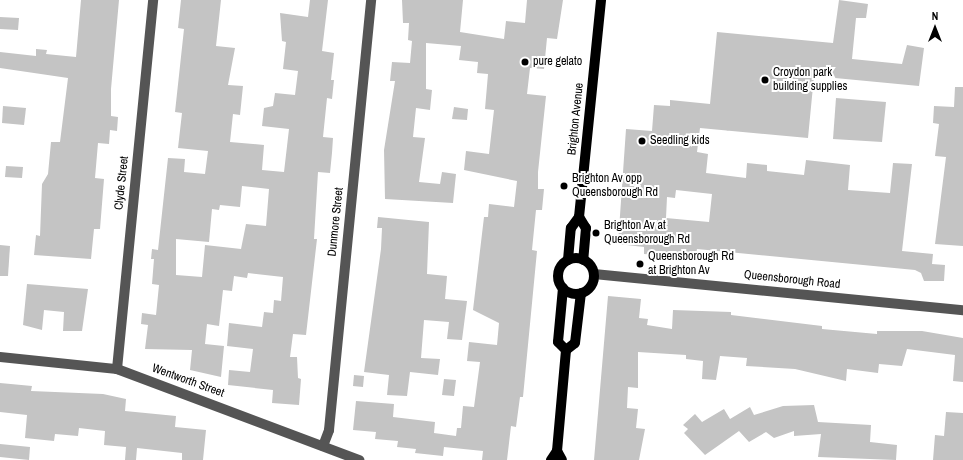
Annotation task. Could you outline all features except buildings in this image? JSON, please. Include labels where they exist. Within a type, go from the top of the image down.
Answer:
[{"type":"main road","name":"Brighton Avenue","points":[[568,260],[571,228],[579,217],[601,0]]},
{"type":"main road","name":"Brighton Avenue","points":[[579,217],[586,228],[583,260]]},
{"type":"main road","points":[[551,460],[559,456],[566,350],[575,343],[581,293],[592,284],[594,274],[583,260],[568,260],[558,273],[563,288],[558,342],[566,350]]},
{"type":"main road","points":[[563,288],[581,293]]},
{"type":"street","name":"Clyde Street","points":[[117,369],[153,0]]},
{"type":"street","name":"Dunmore Street","points":[[323,446],[329,430],[371,0]]},
{"type":"street","name":"Queensborough Road","points":[[594,274],[963,310]]},
{"type":"street","name":"Wentworth Street","points":[[0,357],[117,369],[359,460]]},
{"type":"place","name":"pure gelato","points":[[525,62]]},
{"type":"place","name":"Croydon park building supplies","points":[[765,80]]},
{"type":"place","name":"Seedling kids","points":[[642,141]]},
{"type":"place","name":"Brighton Av opp Queensborough Rd","points":[[564,186]]},
{"type":"place","name":"Brighton Av at Queensborough Rd","points":[[596,233]]},
{"type":"place","name":"Queensborough Rd at Brighton Av","points":[[640,264]]}]
